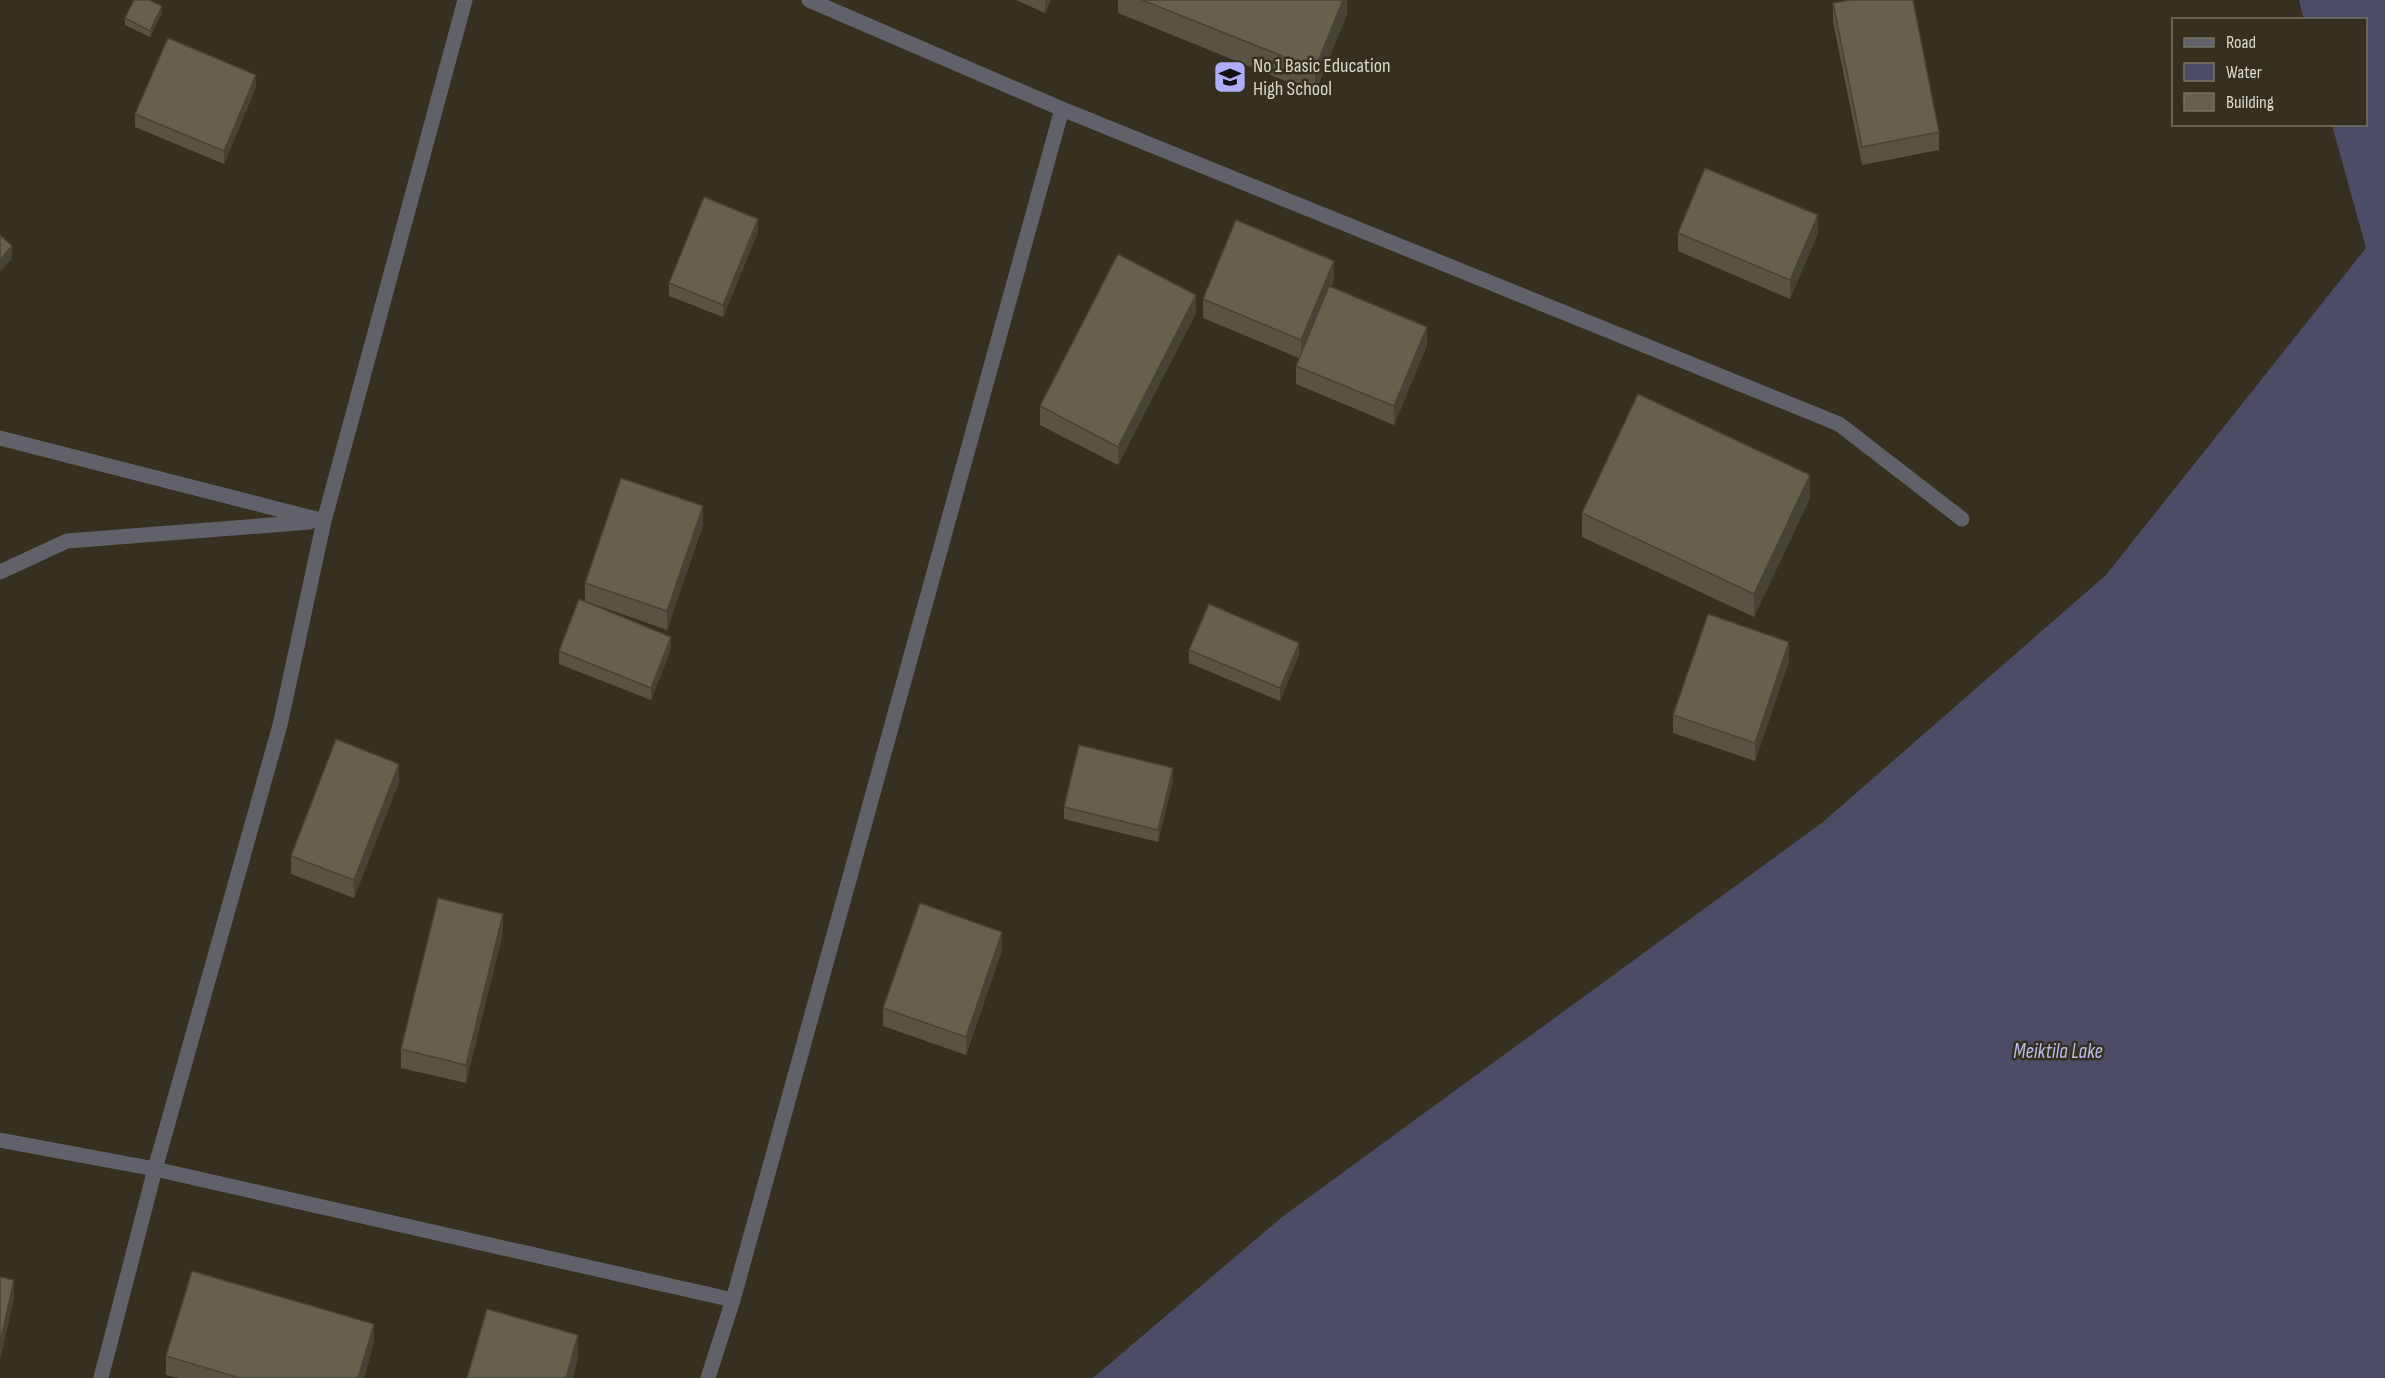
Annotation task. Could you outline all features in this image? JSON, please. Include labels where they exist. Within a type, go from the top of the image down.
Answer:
[{"type":"street","points":[[101,1378],[155,1169],[280,725],[324,520],[465,0]]},
{"type":"street","points":[[809,0],[1062,109],[1839,424],[1962,519]]},
{"type":"street","points":[[708,1378],[733,1300],[1062,109]]},
{"type":"street","points":[[0,438],[324,520]]},
{"type":"street","points":[[0,572],[67,541],[324,520]]},
{"type":"street","points":[[0,1140],[155,1169],[733,1300]]},
{"type":"water","name":"Meiktila Lake","points":[[2299,0],[2385,0],[2385,1378],[1093,1378],[1282,1217],[1823,822],[2106,575],[2366,248],[2332,126],[2367,126],[2367,18],[2304,18]]},
{"type":"building","points":[[134,0],[149,0],[162,6],[150,31],[125,18]]},
{"type":"building","points":[[1142,0],[1343,0],[1315,69]]},
{"type":"building","points":[[1851,0],[1913,0],[1939,132],[1862,147],[1833,3]]},
{"type":"building","points":[[168,38],[256,75],[224,151],[135,114]]},
{"type":"building","points":[[1705,168],[1818,215],[1790,280],[1678,233]]},
{"type":"building","points":[[704,197],[758,219],[723,305],[669,283]]},
{"type":"building","points":[[1236,220],[1334,261],[1301,340],[1203,299]]},
{"type":"building","points":[[0,235],[12,246],[0,260]]},
{"type":"building","points":[[1118,254],[1196,295],[1118,447],[1040,406]]},
{"type":"building","points":[[1329,286],[1427,327],[1394,406],[1296,366]]},
{"type":"building","points":[[1638,394],[1810,475],[1754,594],[1582,513]]},
{"type":"building","points":[[621,478],[703,506],[667,611],[585,583]]},
{"type":"building","points":[[579,599],[671,637],[651,688],[559,651]]},
{"type":"building","points":[[1209,604],[1299,643],[1280,688],[1189,650]]},
{"type":"building","points":[[1708,614],[1789,642],[1755,743],[1673,715]]},
{"type":"building","points":[[336,739],[399,764],[354,880],[291,856]]},
{"type":"building","points":[[1079,745],[1173,768],[1158,830],[1064,807]]},
{"type":"building","points":[[438,898],[503,914],[466,1065],[401,1049]]},
{"type":"building","points":[[920,903],[1002,932],[966,1037],[883,1008]]},
{"type":"building","points":[[192,1271],[374,1324],[358,1378],[240,1378],[166,1356]]},
{"type":"building","points":[[0,1277],[14,1280],[0,1343]]},
{"type":"building","points":[[487,1309],[578,1335],[566,1378],[467,1378]]},
{"type":"place","name":"No 1 Basic Education High School","points":[[1230,77]]}]
